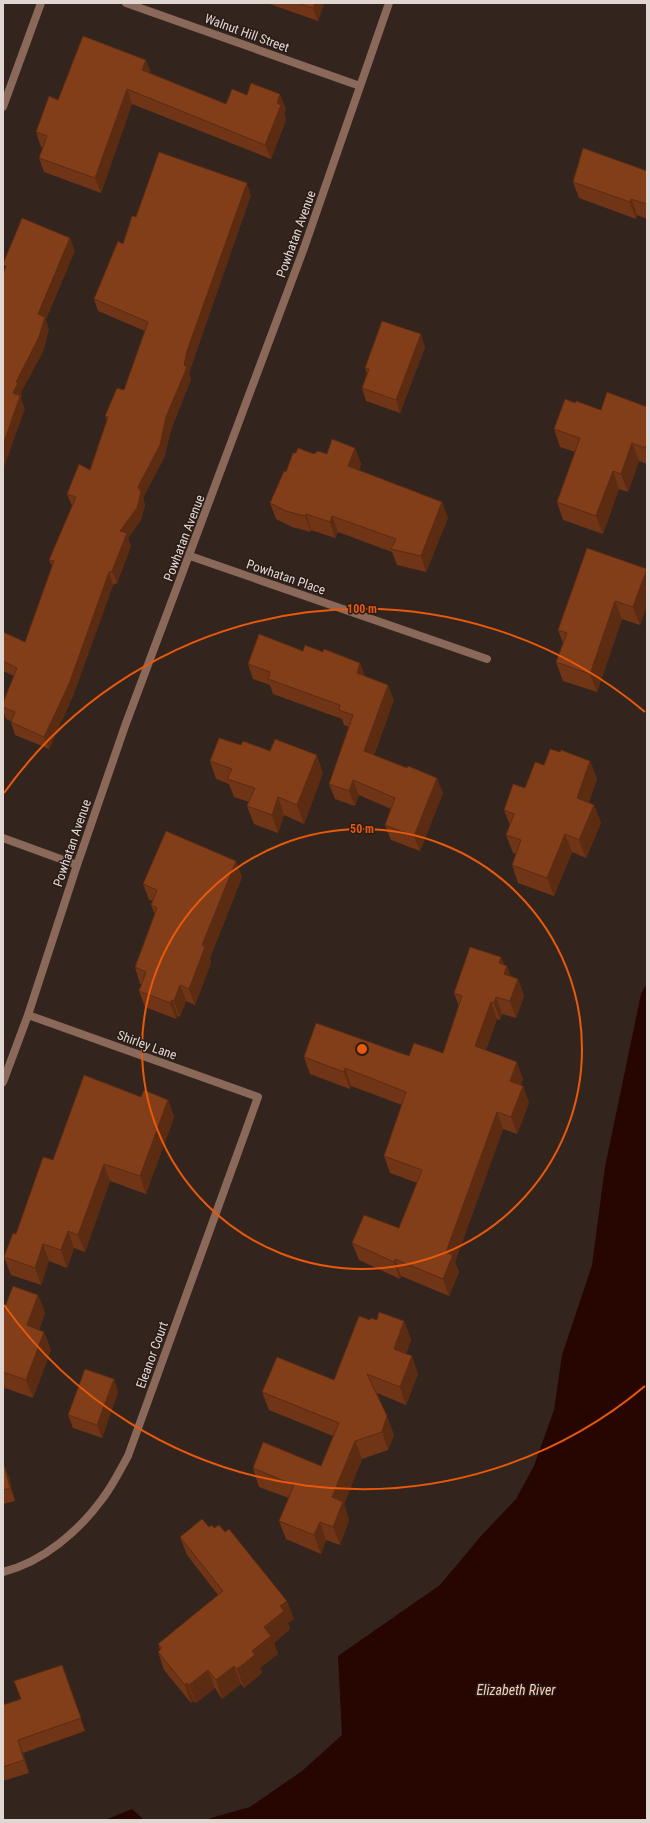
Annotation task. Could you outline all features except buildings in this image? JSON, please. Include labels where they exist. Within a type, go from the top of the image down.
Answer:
[{"type":"street","points":[[3,107],[41,3]]},
{"type":"street","name":"Walnut Hill Street","points":[[126,3],[360,86]]},
{"type":"street","name":"Powhatan Avenue","points":[[3,1082],[28,1015],[76,865],[125,726],[190,556],[304,248],[389,3]]},
{"type":"street","name":"Powhatan Place","points":[[190,556],[487,659]]},
{"type":"street","points":[[3,838],[76,865]]},
{"type":"street","name":"Shirley Lane","points":[[28,1015],[258,1097]]},
{"type":"street","name":"Eleanor Court","points":[[3,1572],[38,1559],[76,1529],[103,1498],[128,1456],[258,1097]]},
{"type":"water","name":"Elizabeth River","points":[[647,983],[647,1820],[204,1820],[250,1807],[302,1771],[342,1735],[338,1656],[440,1585],[481,1536],[516,1499],[534,1466],[554,1410],[562,1355],[592,1265],[605,1167],[641,994]]},
{"type":"water","points":[[132,1809],[144,1820],[105,1820]]}]
